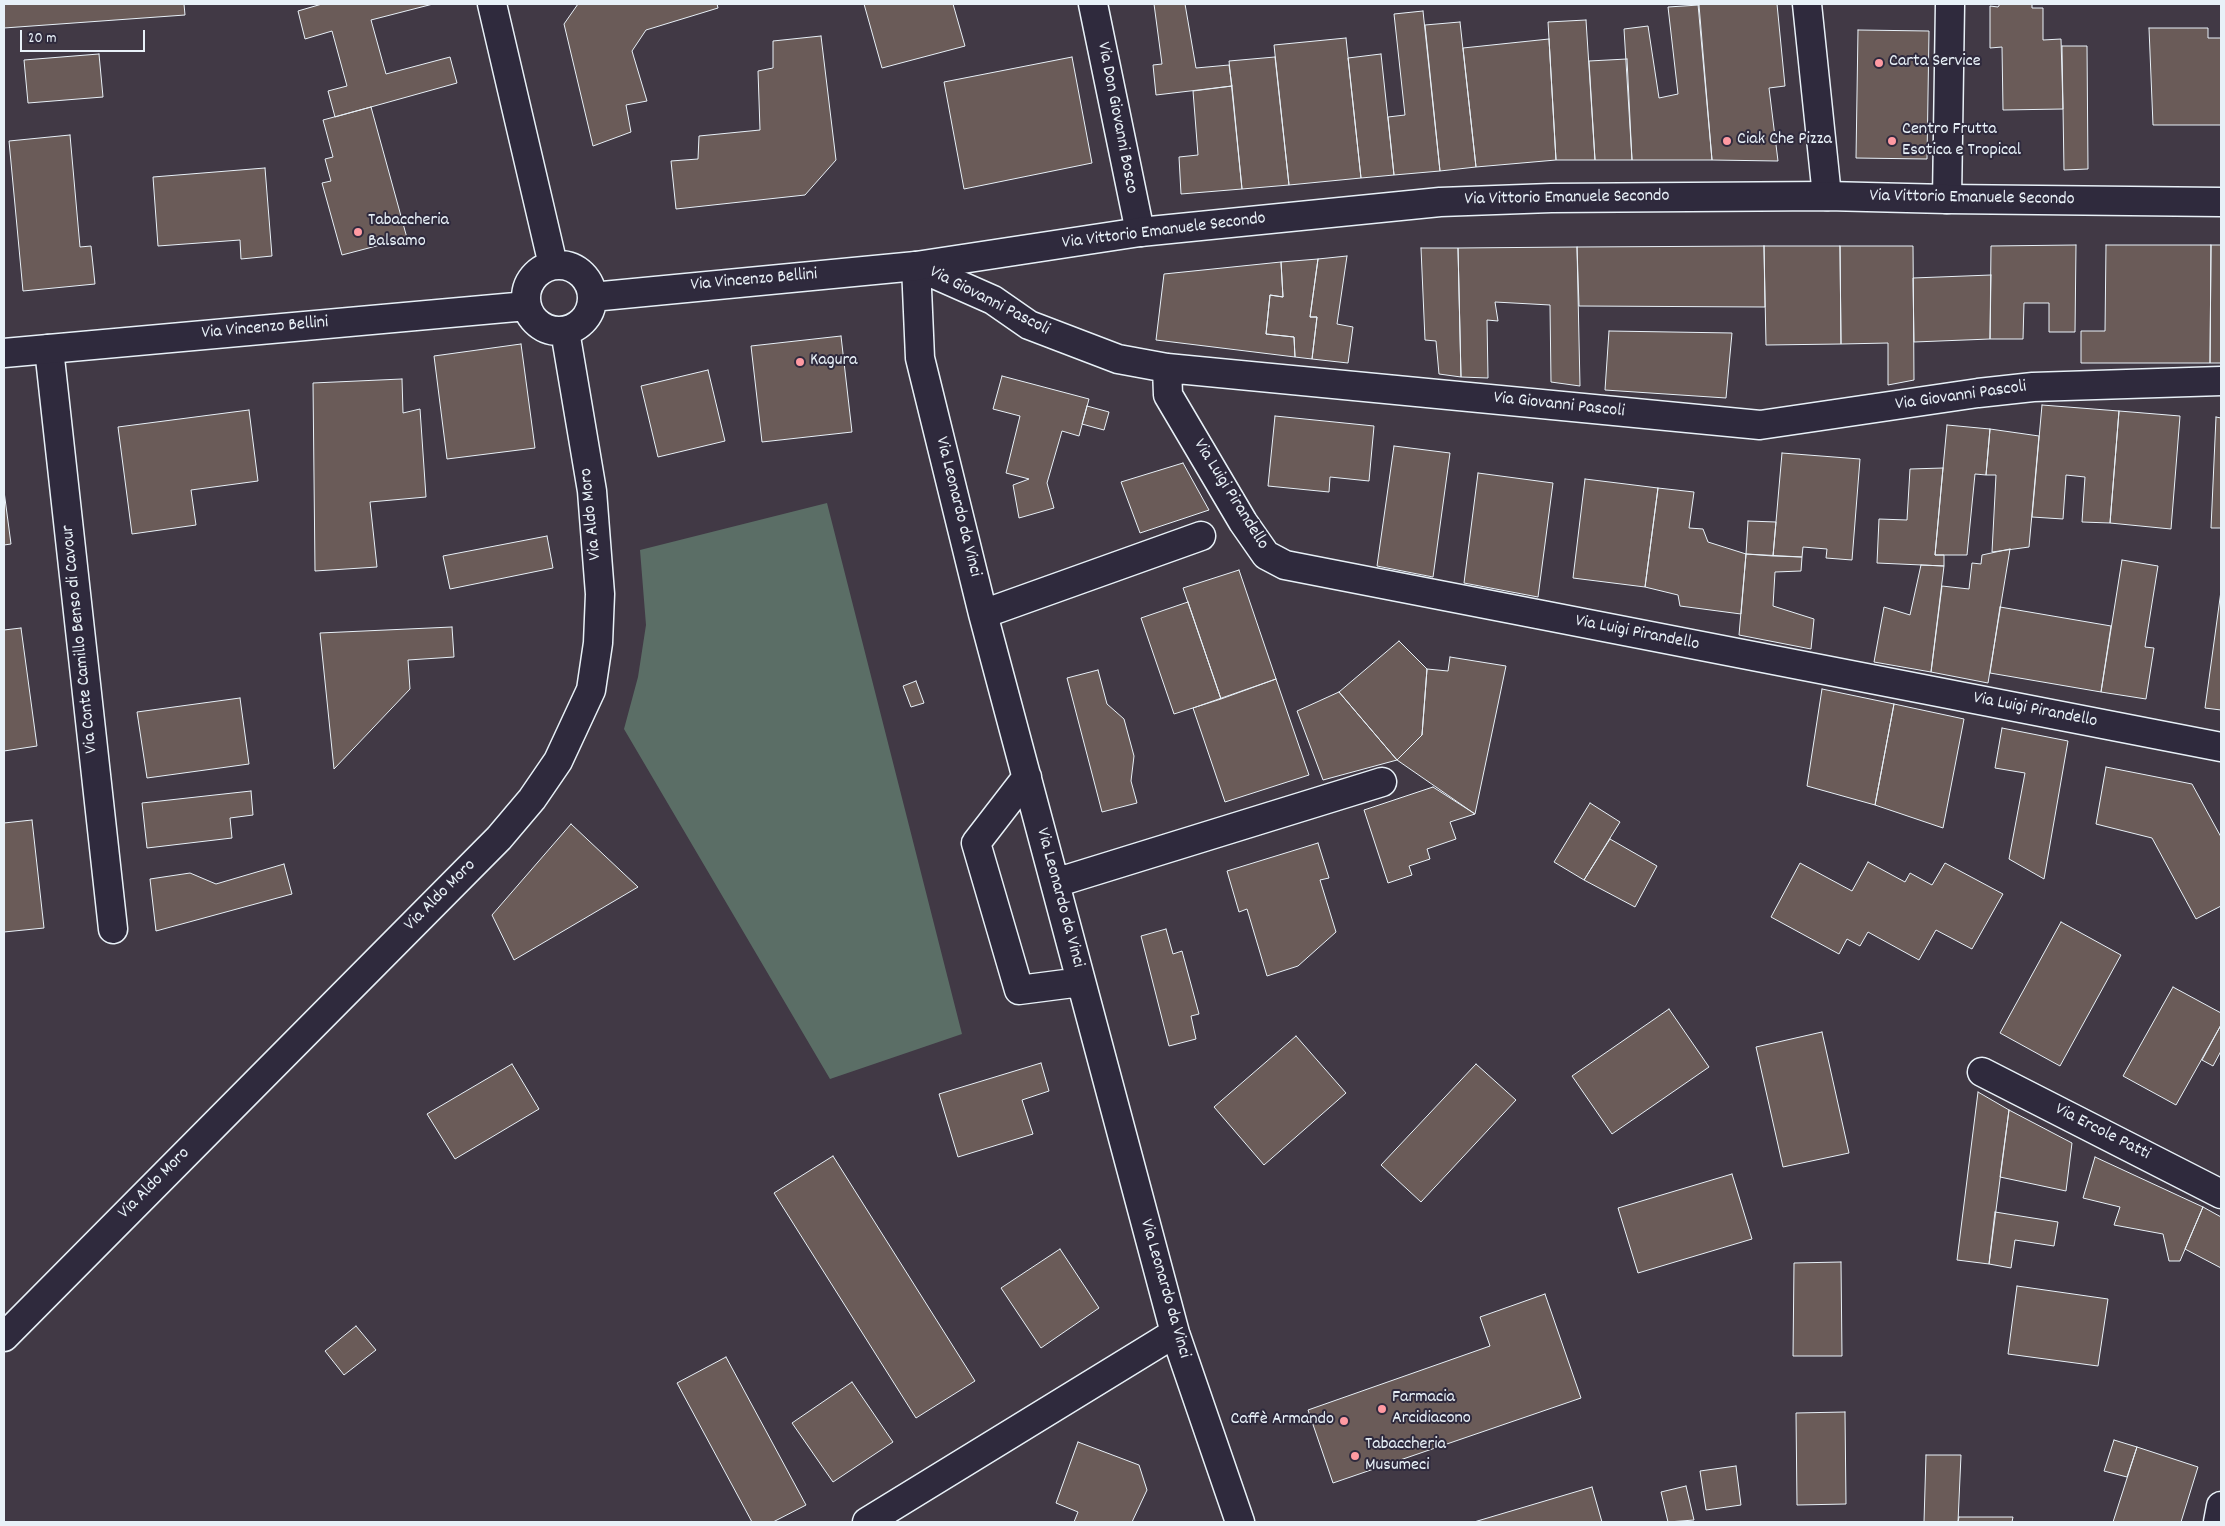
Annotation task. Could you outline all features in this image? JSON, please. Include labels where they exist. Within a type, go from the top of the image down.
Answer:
[{"type":"street","points":[[492,4],[552,265]]},
{"type":"street","name":"Via Don Giovanni Bosco","points":[[1093,4],[1140,232]]},
{"type":"street","points":[[1808,4],[1826,196]]},
{"type":"street","points":[[1947,199],[1950,4]]},
{"type":"street","name":"Via Vittorio Emanuele Secondo","points":[[916,266],[1140,232],[1440,202],[1552,198],[1826,196],[2221,202]]},
{"type":"street","points":[[552,265],[575,269],[590,286],[592,297],[591,306],[581,322],[565,331],[545,328],[530,315],[526,295],[528,285],[534,276],[542,269],[552,265]]},
{"type":"street","name":"Via Vincenzo Bellini","points":[[592,297],[916,266]]},
{"type":"street","name":"Via Giovanni Pascoli","points":[[916,266],[992,300],[1030,325],[1118,359],[1167,368],[1760,425],[1978,393],[2033,387],[2221,381]]},
{"type":"street","name":"Via Leonardo da Vinci","points":[[916,266],[920,358],[983,614],[1175,1333],[1240,1522]]},
{"type":"street","name":"Via Vincenzo Bellini","points":[[4,353],[527,306]]},
{"type":"street","name":"Via Aldo Moro","points":[[4,1337],[499,838],[532,799],[558,761],[591,690],[598,643],[600,594],[592,491],[565,331]]},
{"type":"street","name":"Via Conte Camillo Benso di Cavour","points":[[49,349],[114,929]]},
{"type":"street","name":"Via Luigi Pirandello","points":[[1167,368],[1168,395],[1242,522],[1266,555],[1285,566],[2221,747]]},
{"type":"street","points":[[983,614],[1201,536]]},
{"type":"street","points":[[1027,777],[976,843],[1019,990],[1081,982]]},
{"type":"street","points":[[1055,883],[1382,782]]},
{"type":"street","name":"Via Ercole Patti","points":[[1982,1072],[2221,1194]]},
{"type":"street","points":[[867,1522],[1175,1333]]},
{"type":"street","points":[[2218,1522],[2221,1506]]},
{"type":"green space","points":[[827,503],[962,1034],[830,1079],[624,729],[638,677],[646,625],[640,550]]},
{"type":"building","points":[[4,4],[184,4],[185,15],[4,28]]},
{"type":"building","points":[[322,4],[433,4],[371,20],[386,74],[450,57],[457,83],[335,117],[328,91],[347,86],[332,31],[305,39],[298,11]]},
{"type":"building","points":[[578,4],[717,4],[718,8],[646,30],[632,51],[647,101],[626,105],[631,132],[593,146],[564,24]]},
{"type":"building","points":[[864,4],[953,4],[965,46],[882,68]]},
{"type":"building","points":[[1154,4],[1185,4],[1196,68],[1229,65],[1232,86],[1156,95],[1153,65],[1162,64]]},
{"type":"building","points":[[1698,4],[1777,4],[1785,86],[1769,88],[1778,161],[1712,160]]},
{"type":"building","points":[[2000,4],[2032,4],[2032,8],[2043,8],[2043,40],[2061,39],[2063,109],[2003,110],[2002,47],[1990,48],[1990,6],[1998,7]]},
{"type":"building","points":[[1699,5],[1712,160],[1632,160],[1624,29],[1648,26],[1659,98],[1678,94],[1668,7]]},
{"type":"building","points":[[1423,11],[1440,171],[1394,175],[1388,117],[1405,115],[1394,14]]},
{"type":"building","points":[[1586,20],[1595,160],[1556,160],[1548,22]]},
{"type":"building","points":[[1460,22],[1476,167],[1440,171],[1425,25]]},
{"type":"building","points":[[2149,28],[2208,28],[2208,38],[2221,38],[2221,125],[2153,125]]},
{"type":"building","points":[[1858,30],[1929,31],[1927,159],[1856,158]]},
{"type":"building","points":[[821,36],[836,160],[805,195],[676,209],[671,161],[698,159],[699,136],[760,130],[758,71],[773,68],[773,41]]},
{"type":"building","points":[[1346,38],[1361,178],[1289,185],[1274,45]]},
{"type":"building","points":[[1549,39],[1556,160],[1476,167],[1463,48]]},
{"type":"building","points":[[2062,46],[2087,46],[2088,169],[2064,170]]},
{"type":"building","points":[[99,54],[103,97],[28,103],[24,60]]},
{"type":"building","points":[[1381,54],[1394,175],[1361,178],[1348,58]]},
{"type":"building","points":[[1072,57],[1092,163],[964,189],[944,82]]},
{"type":"building","points":[[1275,57],[1289,185],[1242,189],[1229,61]]},
{"type":"building","points":[[1627,59],[1632,160],[1595,160],[1589,61]]},
{"type":"building","points":[[1232,86],[1242,189],[1181,194],[1179,157],[1198,155],[1193,91]]},
{"type":"building","points":[[371,107],[407,238],[342,255],[322,183],[331,181],[325,159],[333,157],[323,120]]},
{"type":"building","points":[[70,135],[80,247],[91,246],[95,284],[23,291],[9,141]]},
{"type":"building","points":[[265,168],[272,256],[241,259],[240,240],[158,246],[153,177]]},
{"type":"building","points":[[2076,245],[2075,332],[2049,332],[2049,303],[2024,303],[2023,339],[1990,339],[1991,246]]},
{"type":"building","points":[[2106,245],[2211,245],[2210,363],[2081,363],[2081,331],[2105,331]]},
{"type":"building","points":[[2211,245],[2221,245],[2221,363],[2210,363]]},
{"type":"building","points":[[1764,246],[1765,307],[1579,306],[1577,247]]},
{"type":"building","points":[[1764,246],[1840,246],[1841,344],[1766,345]]},
{"type":"building","points":[[1840,246],[1913,246],[1914,380],[1888,385],[1888,343],[1841,344]]},
{"type":"building","points":[[1577,247],[1580,386],[1551,382],[1550,305],[1495,302],[1498,321],[1487,320],[1488,378],[1461,377],[1458,248]]},
{"type":"building","points":[[1421,248],[1458,248],[1461,377],[1439,374],[1436,341],[1425,340]]},
{"type":"building","points":[[1347,256],[1337,324],[1353,327],[1348,363],[1312,359],[1317,317],[1310,317],[1318,259]]},
{"type":"building","points":[[1318,259],[1310,317],[1317,317],[1312,359],[1295,357],[1294,337],[1266,334],[1270,295],[1283,297],[1281,262]]},
{"type":"building","points":[[1281,262],[1283,297],[1270,295],[1266,334],[1294,337],[1295,357],[1156,340],[1164,274]]},
{"type":"building","points":[[1991,275],[1990,339],[1914,342],[1913,278]]},
{"type":"building","points":[[1609,331],[1732,333],[1726,398],[1605,390]]},
{"type":"building","points":[[841,336],[852,432],[762,442],[751,346]]},
{"type":"building","points":[[521,344],[535,448],[447,459],[434,356]]},
{"type":"building","points":[[708,370],[725,441],[658,457],[641,386]]},
{"type":"building","points":[[1002,376],[1089,399],[1079,436],[1062,431],[1047,483],[1054,508],[1019,518],[1013,485],[1029,479],[1006,473],[1020,416],[993,409]]},
{"type":"building","points":[[402,379],[403,413],[420,409],[426,497],[370,502],[377,567],[315,571],[313,383]]},
{"type":"building","points":[[2042,405],[2119,411],[2110,523],[2082,522],[2085,477],[2066,475],[2063,519],[2032,517]]},
{"type":"building","points":[[1087,406],[1109,412],[1104,430],[1082,424]]},
{"type":"building","points":[[249,410],[258,481],[191,490],[196,525],[132,534],[118,427]]},
{"type":"building","points":[[2119,411],[2180,416],[2171,529],[2110,523]]},
{"type":"building","points":[[1275,416],[1374,426],[1369,481],[1330,477],[1329,492],[1268,486]]},
{"type":"building","points":[[2216,417],[2221,418],[2221,528],[2211,528]]},
{"type":"building","points":[[1947,425],[1990,429],[1986,475],[1975,474],[1967,555],[1935,555]]},
{"type":"building","points":[[1990,429],[2039,436],[2029,547],[1992,552],[1996,475],[1986,475]]},
{"type":"building","points":[[1394,446],[1450,453],[1433,577],[1377,566]]},
{"type":"building","points":[[1782,453],[1860,459],[1852,560],[1826,558],[1827,549],[1803,547],[1802,557],[1773,556]]},
{"type":"building","points":[[1183,463],[1209,510],[1140,533],[1121,482]]},
{"type":"building","points":[[1943,468],[1935,555],[1944,555],[1944,566],[1877,563],[1879,519],[1907,520],[1910,469]]},
{"type":"building","points":[[1478,473],[1553,483],[1538,597],[1464,583]]},
{"type":"building","points":[[1585,479],[1658,488],[1645,587],[1573,578]]},
{"type":"building","points":[[1658,488],[1694,492],[1689,528],[1703,529],[1708,542],[1746,554],[1741,614],[1680,606],[1678,595],[1645,587]]},
{"type":"building","points":[[4,491],[11,544],[4,545]]},
{"type":"building","points":[[1748,521],[1776,522],[1773,556],[1746,554]]},
{"type":"building","points":[[547,536],[553,568],[450,589],[443,556]]},
{"type":"building","points":[[2010,549],[1988,683],[1931,672],[1942,586],[1969,589],[1972,563],[1981,564],[1982,555]]},
{"type":"building","points":[[1746,554],[1802,557],[1801,571],[1775,572],[1773,606],[1814,619],[1811,649],[1739,635]]},
{"type":"building","points":[[2122,560],[2158,566],[2145,647],[2154,648],[2146,699],[2101,692]]},
{"type":"building","points":[[1921,565],[1944,566],[1931,672],[1874,662],[1884,607],[1910,615]]},
{"type":"building","points":[[1239,570],[1276,679],[1221,699],[1183,588]]},
{"type":"building","points":[[2221,591],[2221,710],[2205,708]]},
{"type":"building","points":[[1188,602],[1221,699],[1174,714],[1141,618]]},
{"type":"building","points":[[2000,607],[2111,626],[2101,692],[1990,673]]},
{"type":"building","points":[[452,627],[454,657],[408,660],[410,689],[334,769],[320,633]]},
{"type":"building","points":[[21,628],[37,746],[4,751],[4,630]]},
{"type":"building","points":[[1399,641],[1427,669],[1422,735],[1397,760],[1339,692]]},
{"type":"building","points":[[1450,657],[1506,666],[1475,814],[1397,760],[1422,735],[1427,669],[1448,671]]},
{"type":"building","points":[[1098,670],[1107,704],[1124,719],[1134,756],[1131,781],[1137,803],[1102,812],[1067,678]]},
{"type":"building","points":[[1276,679],[1309,775],[1225,802],[1193,708]]},
{"type":"building","points":[[916,681],[924,703],[911,707],[903,686]]},
{"type":"building","points":[[1822,689],[1894,704],[1875,805],[1807,786]]},
{"type":"building","points":[[1339,692],[1397,760],[1323,780],[1297,711]]},
{"type":"building","points":[[240,698],[249,764],[147,778],[137,712]]},
{"type":"building","points":[[1894,704],[1964,719],[1943,828],[1875,805]]},
{"type":"building","points":[[2002,728],[2068,741],[2044,879],[2009,859],[2025,773],[1995,768]]},
{"type":"building","points":[[2106,767],[2192,784],[2221,837],[2221,906],[2196,919],[2152,838],[2096,824]]},
{"type":"building","points":[[1433,787],[1475,814],[1450,822],[1456,839],[1427,849],[1430,859],[1409,866],[1412,875],[1388,883],[1364,810]]},
{"type":"building","points":[[251,791],[253,815],[230,818],[232,838],[147,848],[142,803]]},
{"type":"building","points":[[1590,803],[1620,822],[1584,880],[1554,862]]},
{"type":"building","points":[[32,820],[44,928],[4,932],[4,823]]},
{"type":"building","points":[[571,824],[638,887],[514,960],[492,915]]},
{"type":"building","points":[[1610,839],[1657,866],[1635,907],[1584,880]]},
{"type":"building","points":[[1318,843],[1329,878],[1320,880],[1336,932],[1298,966],[1267,976],[1247,909],[1239,912],[1227,871]]},
{"type":"building","points":[[1868,862],[1905,882],[1910,873],[1932,885],[1945,863],[2003,894],[1972,949],[1936,930],[1919,960],[1868,932],[1860,946],[1847,939],[1839,954],[1771,917],[1800,863],[1852,891]]},
{"type":"building","points":[[284,864],[292,894],[156,931],[150,879],[190,873],[216,884]]},
{"type":"building","points":[[2061,922],[2121,955],[2060,1066],[2000,1033]]},
{"type":"building","points":[[1166,929],[1173,954],[1182,951],[1199,1014],[1191,1016],[1196,1039],[1169,1046],[1141,936]]},
{"type":"building","points":[[2173,987],[2221,1013],[2221,1025],[2176,1105],[2123,1076]]},
{"type":"building","points":[[1669,1009],[1709,1067],[1612,1134],[1572,1076]]},
{"type":"building","points":[[2221,1025],[2221,1051],[2213,1066],[2202,1060]]},
{"type":"building","points":[[1822,1032],[1849,1153],[1783,1167],[1756,1047]]},
{"type":"building","points":[[1296,1036],[1346,1093],[1264,1165],[1214,1107]]},
{"type":"building","points":[[1041,1063],[1049,1091],[1022,1100],[1033,1134],[958,1157],[939,1094]]},
{"type":"building","points":[[512,1064],[539,1109],[455,1159],[427,1114]]},
{"type":"building","points":[[1476,1064],[1516,1100],[1421,1202],[1381,1165]]},
{"type":"building","points":[[1978,1092],[2009,1110],[1989,1264],[1957,1260]]},
{"type":"building","points":[[2009,1110],[2072,1143],[2066,1191],[2000,1177]]},
{"type":"building","points":[[833,1156],[975,1381],[916,1418],[774,1193]]},
{"type":"building","points":[[2095,1157],[2203,1207],[2180,1261],[2169,1261],[2163,1234],[2114,1225],[2120,1207],[2083,1198]]},
{"type":"building","points":[[1732,1174],[1752,1239],[1638,1273],[1618,1208]]},
{"type":"building","points":[[2203,1207],[2221,1217],[2221,1268],[2185,1249]]},
{"type":"building","points":[[1995,1212],[2058,1222],[2054,1246],[2015,1240],[2011,1268],[1989,1264]]},
{"type":"building","points":[[1060,1249],[1099,1308],[1041,1348],[1001,1288]]},
{"type":"building","points":[[1841,1262],[1842,1356],[1793,1356],[1794,1263]]},
{"type":"building","points":[[2017,1286],[2108,1299],[2098,1366],[2008,1354]]},
{"type":"building","points":[[1545,1294],[1581,1398],[1333,1483],[1308,1410],[1490,1346],[1480,1317]]},
{"type":"building","points":[[356,1326],[376,1350],[344,1375],[325,1351]]},
{"type":"building","points":[[726,1357],[806,1505],[773,1522],[752,1522],[677,1383]]},
{"type":"building","points":[[852,1382],[893,1442],[833,1482],[792,1423]]},
{"type":"building","points":[[1845,1412],[1846,1504],[1797,1505],[1796,1413]]},
{"type":"building","points":[[2114,1440],[2137,1447],[2127,1477],[2104,1471]]},
{"type":"building","points":[[1078,1442],[1139,1465],[1147,1490],[1132,1522],[1074,1522],[1078,1512],[1056,1503]]},
{"type":"building","points":[[2137,1447],[2198,1467],[2181,1522],[2113,1522]]},
{"type":"building","points":[[1926,1455],[1961,1455],[1958,1522],[1924,1522]]},
{"type":"building","points":[[1736,1466],[1741,1505],[1706,1510],[1700,1471]]},
{"type":"building","points":[[1686,1486],[1694,1520],[1668,1522],[1661,1492]]},
{"type":"building","points":[[1592,1487],[1602,1522],[1474,1522]]},
{"type":"building","points":[[1959,1517],[2013,1517],[2012,1522],[1958,1522]]},
{"type":"place","name":"Carta Service","points":[[1879,63]]},
{"type":"place","name":"Ciak Che Pizza","points":[[1727,141]]},
{"type":"place","name":"Centro Frutta Esotica e Tropical","points":[[1892,141]]},
{"type":"place","name":"Tabaccheria Balsamo","points":[[358,232]]},
{"type":"place","name":"Kagura","points":[[800,362]]},
{"type":"place","name":"Farmacia Arcidiacono","points":[[1382,1409]]},
{"type":"place","name":"Caffè Armando","points":[[1344,1421]]},
{"type":"place","name":"Tabaccheria Musumeci","points":[[1355,1456]]}]
